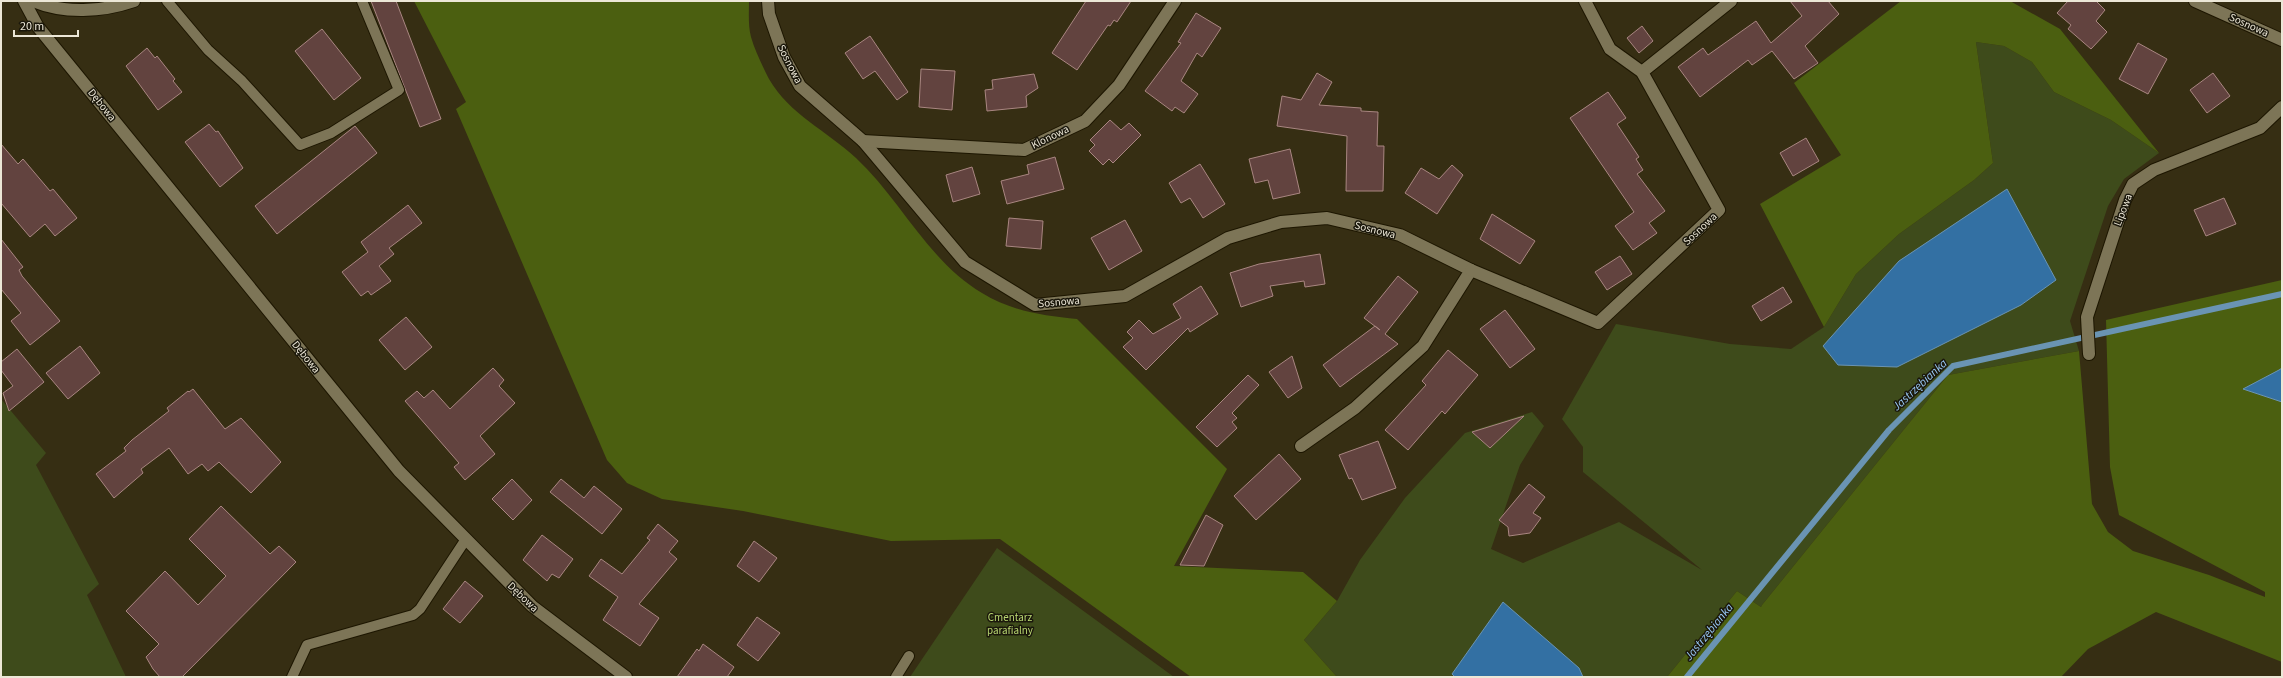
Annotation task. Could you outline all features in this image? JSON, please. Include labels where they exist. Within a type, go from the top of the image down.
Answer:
[{"type":"street","name":"Dębowa","points":[[24,1],[38,27],[398,471],[532,606],[626,677]]},
{"type":"street","points":[[33,1],[46,6],[84,10],[111,7],[134,1]]},
{"type":"street","name":"Sosnowa","points":[[768,1],[768,14],[784,57],[800,86],[863,141],[965,262],[1035,305],[1125,296],[1228,238],[1281,222],[1327,218],[1400,236],[1471,270],[1598,323],[1720,210],[1642,72]]},
{"type":"street","name":"Klonowa","points":[[863,141],[1024,150],[1085,121],[1119,85],[1175,1]]},
{"type":"street","points":[[1585,1],[1610,49],[1642,72],[1731,1]]},
{"type":"street","name":"Sosnowa","points":[[2195,1],[2282,40]]},
{"type":"street","name":"Lipowa","points":[[2089,354],[2087,317],[2125,200],[2133,184],[2154,170],[2260,128],[2282,107]]},
{"type":"street","points":[[1300,446],[1355,408],[1423,346],[1471,270]]},
{"type":"lane","points":[[167,1],[208,50],[242,81],[300,145],[331,133],[399,90],[362,1]]},
{"type":"lane","points":[[292,677],[307,645],[413,615],[420,610],[466,539]]},
{"type":"lane","points":[[896,677],[909,656]]},
{"type":"green space","points":[[414,1],[749,1],[749,24],[751,37],[764,69],[777,91],[809,122],[845,148],[856,158],[887,192],[930,247],[946,264],[963,280],[982,293],[1004,304],[1028,312],[1077,319],[1227,469],[1174,566],[1303,572],[1337,601],[1304,640],[1337,677],[1191,677],[1000,539],[891,541],[743,511],[662,499],[627,483],[607,460],[456,109],[466,102]]},
{"type":"green space","points":[[1901,1],[2010,1],[2060,29],[2159,153],[2111,120],[2054,92],[2032,62],[2004,46],[1976,42],[1993,163],[1974,180],[1899,234],[1856,274],[1824,327],[1760,204],[1841,155],[1794,83]]},
{"type":"green space","points":[[1976,42],[2004,46],[2032,62],[2054,92],[2111,120],[2159,153],[2124,179],[2108,206],[2070,321],[2079,351],[1948,375],[1761,607],[1737,591],[1667,677],[1337,677],[1304,640],[1337,601],[1360,560],[1405,498],[1465,433],[1532,412],[1544,426],[1520,465],[1491,549],[1523,563],[1619,522],[1702,570],[1583,472],[1583,447],[1562,419],[1616,324],[1730,344],[1791,349],[1824,327],[1856,274],[1899,234],[1974,180],[1993,163]]},
{"type":"green space","points":[[2282,280],[2282,662],[2156,612],[2088,649],[2061,677],[1667,677],[1737,591],[1761,607],[1948,375],[2079,351],[2092,504],[2108,532],[2133,551],[2209,575],[2265,597],[2265,592],[2119,515],[2110,467],[2106,320]]},
{"type":"green space","points":[[1,399],[46,453],[36,465],[99,584],[87,595],[126,677],[1,677]]},
{"type":"green space","name":"Cmentarz parafialny","points":[[997,548],[1174,677],[910,677]]},
{"type":"water","points":[[2007,189],[2056,280],[2021,305],[1897,367],[1838,365],[1823,346],[1899,261]]},
{"type":"water","points":[[2282,368],[2282,402],[2243,389],[2279,370]]},
{"type":"water","points":[[1503,602],[1579,668],[1583,677],[1455,677],[1452,674]]},
{"type":"building","points":[[371,1],[396,1],[441,119],[420,127]]},
{"type":"building","points":[[1086,1],[1131,1],[1117,22],[1114,20],[1110,26],[1108,25],[1077,70],[1052,53]]},
{"type":"building","points":[[1790,1],[1828,1],[1839,14],[1805,46],[1818,63],[1794,79],[1772,51],[1752,65],[1748,60],[1700,97],[1678,67],[1703,48],[1708,55],[1756,21],[1771,43],[1802,16]]},
{"type":"building","points":[[2068,1],[2096,1],[2105,10],[2096,21],[2107,32],[2091,49],[2068,29],[2071,25],[2057,13]]},
{"type":"building","points":[[1196,13],[1221,28],[1202,57],[1197,53],[1181,81],[1198,94],[1184,113],[1175,107],[1172,111],[1145,91],[1181,43],[1178,42]]},
{"type":"building","points":[[1642,26],[1653,41],[1639,53],[1627,38]]},
{"type":"building","points":[[322,29],[361,78],[334,100],[295,51]]},
{"type":"building","points":[[870,36],[908,92],[897,100],[875,71],[863,79],[845,53]]},
{"type":"building","points":[[2138,43],[2167,59],[2148,94],[2119,79]]},
{"type":"building","points":[[147,48],[155,58],[157,56],[175,79],[173,81],[182,92],[158,110],[126,66]]},
{"type":"building","points":[[921,69],[955,71],[952,110],[919,107]]},
{"type":"building","points":[[1317,73],[1332,82],[1319,105],[1361,108],[1361,111],[1378,112],[1377,146],[1384,146],[1383,191],[1346,191],[1347,136],[1277,126],[1282,96],[1301,100]]},
{"type":"building","points":[[2213,73],[2230,96],[2207,113],[2190,90]]},
{"type":"building","points":[[1034,74],[1038,88],[1026,96],[1027,107],[987,111],[985,90],[993,89],[992,80]]},
{"type":"building","points":[[1608,92],[1626,118],[1617,124],[1639,157],[1636,159],[1643,170],[1637,174],[1665,211],[1649,223],[1657,233],[1633,250],[1615,226],[1634,212],[1570,118]]},
{"type":"building","points":[[1110,120],[1121,130],[1129,123],[1141,135],[1113,163],[1109,159],[1103,165],[1089,151],[1095,145],[1090,140]]},
{"type":"building","points":[[209,124],[216,132],[218,131],[243,168],[220,187],[185,142]]},
{"type":"building","points":[[355,126],[377,153],[277,234],[255,206]]},
{"type":"building","points":[[1806,138],[1819,161],[1793,176],[1780,153]]},
{"type":"building","points":[[1,144],[18,164],[23,159],[50,191],[53,189],[77,218],[55,236],[45,224],[30,237],[1,203]]},
{"type":"building","points":[[1290,149],[1300,193],[1273,199],[1268,180],[1255,183],[1249,159]]},
{"type":"building","points":[[1055,157],[1064,189],[1007,204],[1001,181],[1029,174],[1027,165]]},
{"type":"building","points":[[1200,164],[1225,204],[1203,218],[1190,198],[1181,203],[1169,183]]},
{"type":"building","points":[[1452,165],[1463,175],[1437,214],[1405,193],[1421,168],[1439,179]]},
{"type":"building","points":[[972,167],[980,194],[953,202],[946,175]]},
{"type":"building","points":[[2224,198],[2236,224],[2206,236],[2194,210]]},
{"type":"building","points":[[408,205],[422,223],[389,248],[394,254],[379,266],[391,281],[371,295],[368,291],[361,296],[342,272],[368,252],[361,242]]},
{"type":"building","points":[[1492,214],[1535,241],[1520,264],[1480,239]]},
{"type":"building","points":[[1009,218],[1043,221],[1041,249],[1006,246]]},
{"type":"building","points":[[1125,220],[1142,251],[1109,270],[1091,238]]},
{"type":"building","points":[[1,239],[23,267],[19,270],[22,276],[60,321],[30,345],[11,321],[21,313],[1,289]]},
{"type":"building","points":[[1320,254],[1325,284],[1305,287],[1304,281],[1270,286],[1273,296],[1241,307],[1230,273],[1259,264]]},
{"type":"building","points":[[1620,256],[1632,274],[1607,290],[1595,272]]},
{"type":"building","points":[[1398,276],[1418,292],[1385,334],[1398,344],[1340,387],[1323,365],[1375,326],[1364,318]]},
{"type":"building","points":[[1201,286],[1218,314],[1190,332],[1188,328],[1146,370],[1123,347],[1133,338],[1127,332],[1139,320],[1153,334],[1181,318],[1173,304]]},
{"type":"building","points":[[1783,287],[1792,302],[1761,321],[1752,306]]},
{"type":"building","points":[[1505,310],[1535,349],[1510,368],[1480,329]]},
{"type":"building","points":[[406,317],[432,347],[405,370],[379,340]]},
{"type":"building","points":[[80,346],[100,373],[68,399],[46,373]]},
{"type":"building","points":[[17,349],[44,382],[9,411],[3,393],[13,386],[1,370],[1,362]]},
{"type":"building","points":[[1448,350],[1478,375],[1445,414],[1442,411],[1408,450],[1385,430],[1426,385],[1422,381]]},
{"type":"building","points":[[1292,356],[1302,388],[1288,398],[1269,372]]},
{"type":"building","points":[[493,368],[504,380],[499,386],[515,403],[480,436],[495,454],[465,480],[454,467],[459,463],[405,401],[417,391],[424,398],[433,390],[450,409]]},
{"type":"building","points":[[1248,375],[1259,385],[1232,413],[1237,418],[1232,422],[1237,428],[1217,447],[1196,427]]},
{"type":"building","points":[[193,389],[225,429],[241,418],[281,462],[251,493],[219,462],[208,471],[202,464],[188,474],[169,448],[141,469],[143,473],[114,498],[96,474],[126,451],[124,448],[132,440],[169,411],[167,408],[188,391],[189,392]]},
{"type":"building","points":[[1524,416],[1490,448],[1472,432]]},
{"type":"building","points":[[1378,441],[1396,488],[1362,500],[1352,478],[1349,479],[1339,455]]},
{"type":"building","points":[[1279,454],[1301,479],[1256,520],[1234,496]]},
{"type":"building","points":[[512,479],[532,500],[513,520],[492,499]]},
{"type":"building","points":[[561,479],[584,498],[594,486],[622,509],[602,534],[550,492]]},
{"type":"building","points":[[1529,484],[1545,497],[1533,513],[1541,518],[1530,533],[1509,536],[1508,527],[1499,520]]},
{"type":"building","points":[[221,506],[270,554],[279,546],[296,562],[182,677],[160,677],[146,657],[159,644],[126,611],[165,571],[198,605],[226,576],[189,539]]},
{"type":"building","points":[[1206,515],[1223,525],[1204,566],[1180,565]]},
{"type":"building","points":[[658,524],[678,541],[669,552],[677,559],[639,604],[659,618],[640,646],[603,620],[618,597],[589,576],[601,559],[622,574],[650,540],[647,538]]},
{"type":"building","points":[[542,535],[573,559],[559,578],[552,574],[547,581],[523,560]]},
{"type":"building","points":[[754,541],[777,558],[759,582],[737,566]]},
{"type":"building","points":[[465,581],[483,596],[460,623],[443,609]]},
{"type":"building","points":[[757,617],[780,633],[758,661],[737,645]]},
{"type":"building","points":[[703,644],[734,667],[727,677],[677,677],[697,649],[699,651]]},
{"type":"waterway","name":"Jastrzębianka","points":[[1687,677],[1889,430],[1953,366],[2282,294]]}]
